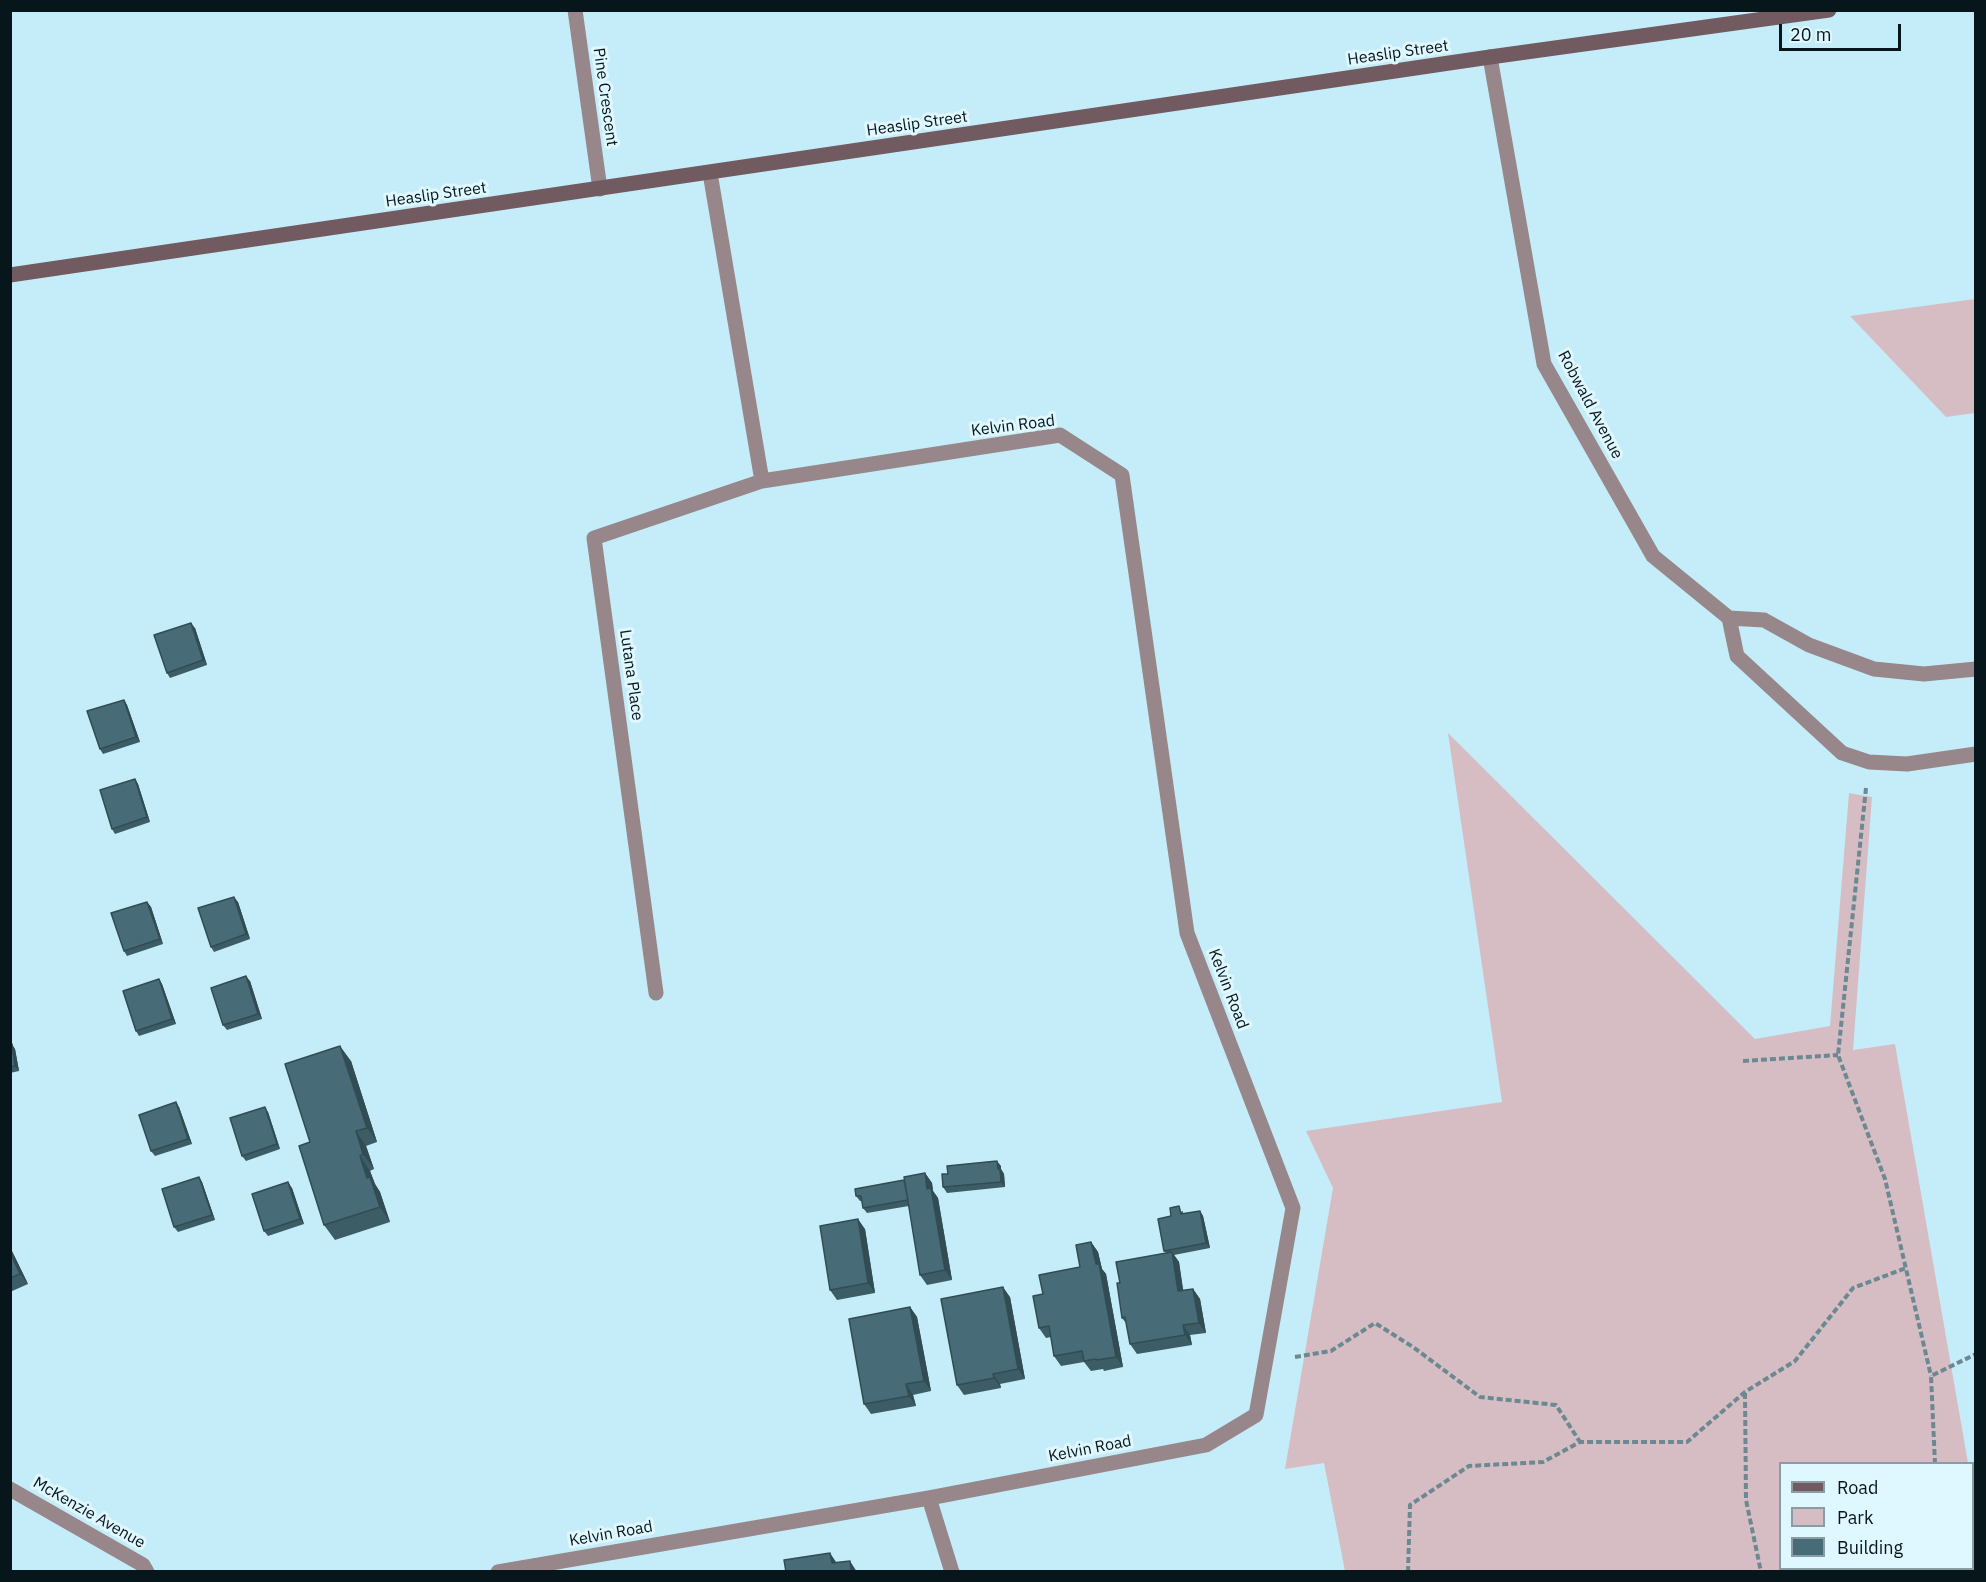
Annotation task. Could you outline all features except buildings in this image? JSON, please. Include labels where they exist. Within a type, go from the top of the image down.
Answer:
[{"type":"street","name":"Pine Crescent","points":[[575,10],[600,189]]},
{"type":"street","name":"Heaslip Street","points":[[10,275],[1778,14],[1829,10]]},
{"type":"street","name":"Robwald Avenue","points":[[1490,57],[1544,364],[1653,556],[1729,618]]},
{"type":"street","points":[[710,173],[762,481]]},
{"type":"street","name":"Kelvin Road","points":[[498,1572],[929,1498],[1206,1445],[1256,1415],[1293,1208],[1187,933],[1122,475],[1060,435],[762,481]]},
{"type":"street","name":"Lutana Place","points":[[656,993],[594,538],[762,481]]},
{"type":"street","points":[[1976,669],[1924,674],[1874,669],[1809,645],[1764,620],[1729,618],[1737,656],[1842,753],[1869,762],[1907,764],[1976,754]]},
{"type":"street","name":"McKenzie Avenue","points":[[10,1489],[143,1565],[147,1572]]},
{"type":"street","points":[[929,1498],[952,1572]]},
{"type":"path","points":[[1869,762],[1838,1055],[1885,1179],[1931,1376],[1935,1462]]},
{"type":"path","points":[[1743,1061],[1838,1055]]},
{"type":"path","points":[[1408,1572],[1410,1505],[1469,1466],[1543,1462],[1580,1442],[1688,1442],[1745,1392],[1795,1361],[1853,1288],[1906,1268]]},
{"type":"path","points":[[1266,1361],[1331,1351],[1375,1323],[1413,1347],[1480,1397],[1556,1405],[1580,1442]]},
{"type":"path","points":[[1931,1376],[1976,1354]]},
{"type":"path","points":[[1745,1392],[1746,1500],[1761,1572]]},
{"type":"green space","points":[[1975,299],[1975,413],[1946,417],[1850,316]]},
{"type":"green space","points":[[1448,733],[1755,1039],[1830,1026],[1849,793],[1872,797],[1853,1050],[1895,1044],[1968,1462],[1779,1462],[1779,1570],[1974,1570],[1974,1494],[1976,1506],[1975,1571],[1345,1571],[1324,1463],[1285,1469],[1333,1188],[1306,1131],[1502,1102]]}]
